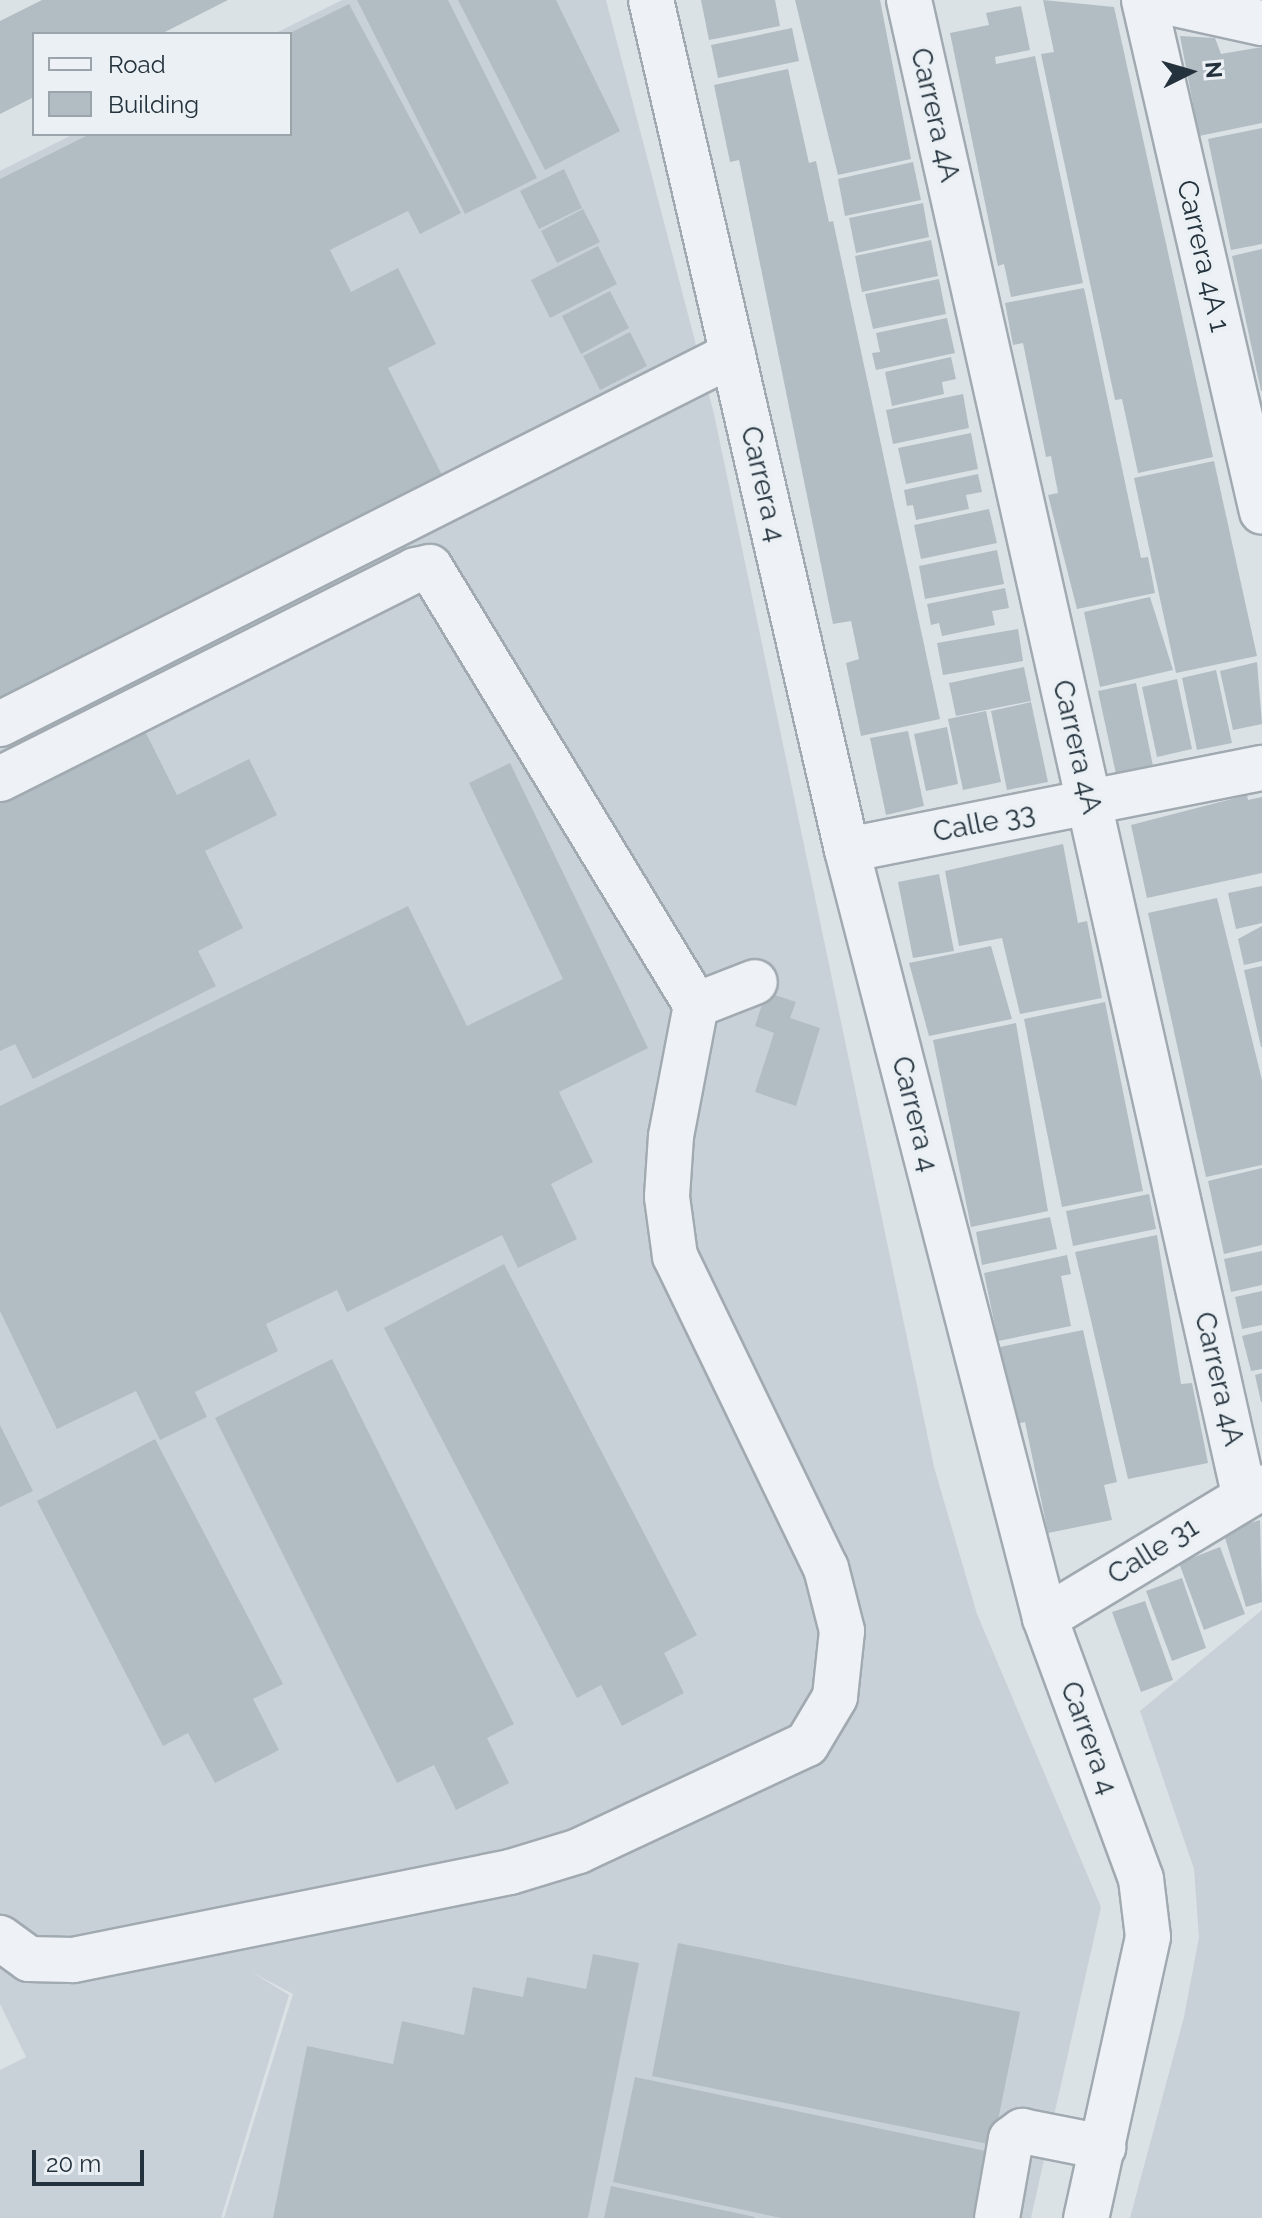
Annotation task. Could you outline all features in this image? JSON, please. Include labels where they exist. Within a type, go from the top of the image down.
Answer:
[{"type":"street","name":"Carrera 4","points":[[651,0],[847,850],[1045,1618],[1141,1879],[1148,1937],[1086,2218]]},
{"type":"street","name":"Carrera 4A","points":[[909,0],[1089,803],[1253,1490]]},
{"type":"street","name":"Carrera 4A 1","points":[[1144,0],[1262,512]]},
{"type":"street","points":[[1157,0],[1262,23]]},
{"type":"street","points":[[0,724],[733,354]]},
{"type":"street","points":[[0,779],[415,570],[430,567],[696,1005],[671,1136],[667,1197],[675,1256],[829,1581],[842,1631],[835,1697],[807,1744],[579,1851],[510,1872],[73,1960],[29,1959],[0,1938]]},
{"type":"street","name":"Calle 33","points":[[847,850],[1262,768]]},
{"type":"street","points":[[696,1005],[755,982]]},
{"type":"street","name":"Calle 31","points":[[1045,1618],[1253,1490]]},
{"type":"street","points":[[997,2218],[1011,2139],[1022,2131],[1103,2147]]},
{"type":"shaded area","points":[[342,0],[606,0],[714,414],[934,1467],[977,1614],[1101,1907],[1031,2218],[224,2218],[293,1994],[251,1972],[289,1995],[221,2218],[0,2218],[0,2070],[26,2057],[0,2004],[0,171],[70,136],[292,136],[292,32],[278,32]]},
{"type":"shaded area","points":[[1262,1610],[1262,2218],[1130,2218],[1184,2017],[1199,1937],[1194,1869],[1140,1711]]},
{"type":"building","points":[[42,0],[228,0],[165,32],[32,32],[32,98],[0,114],[0,21]]},
{"type":"building","points":[[357,0],[448,0],[537,178],[465,214]]},
{"type":"building","points":[[458,0],[556,0],[620,131],[545,170]]},
{"type":"building","points":[[701,0],[775,0],[780,26],[709,40]]},
{"type":"building","points":[[795,0],[880,0],[911,159],[838,175]]},
{"type":"building","points":[[1043,0],[1114,7],[1213,457],[1138,473],[1122,399],[1115,400],[1041,54],[1054,52]]},
{"type":"building","points":[[349,4],[461,213],[420,234],[408,211],[330,250],[351,292],[398,268],[436,344],[388,368],[444,479],[0,704],[0,179],[86,136],[292,136],[292,32]]},
{"type":"building","points":[[1021,6],[1030,50],[995,57],[996,64],[1035,56],[1083,283],[1011,297],[1004,264],[998,266],[950,33],[989,25],[986,13]]},
{"type":"building","points":[[792,28],[799,61],[718,78],[711,45]]},
{"type":"building","points":[[1180,36],[1215,38],[1221,54],[1262,47],[1262,123],[1199,136]]},
{"type":"building","points":[[788,69],[809,163],[816,161],[829,222],[833,221],[940,719],[861,736],[846,663],[859,659],[851,621],[833,624],[739,160],[730,162],[714,85]]},
{"type":"building","points":[[1262,128],[1262,244],[1231,250],[1208,139]]},
{"type":"building","points":[[913,162],[921,200],[845,216],[838,179]]},
{"type":"building","points":[[564,169],[582,208],[539,229],[520,191]]},
{"type":"building","points":[[923,203],[929,237],[856,253],[849,218]]},
{"type":"building","points":[[583,209],[600,242],[557,263],[541,231]]},
{"type":"building","points":[[931,240],[938,276],[862,292],[855,256]]},
{"type":"building","points":[[598,246],[617,284],[550,318],[531,280]]},
{"type":"building","points":[[1262,249],[1262,391],[1261,391],[1232,256]]},
{"type":"building","points":[[939,279],[946,314],[873,329],[865,294]]},
{"type":"building","points":[[1084,288],[1141,558],[1148,557],[1155,593],[1077,609],[1048,495],[1058,493],[1051,456],[1046,457],[1023,343],[1013,345],[1005,303]]},
{"type":"building","points":[[610,291],[629,328],[581,354],[562,316]]},
{"type":"building","points":[[947,318],[955,353],[876,370],[872,353],[880,352],[876,333]]},
{"type":"building","points":[[630,332],[647,366],[600,390],[583,356]]},
{"type":"building","points":[[951,357],[956,379],[942,382],[944,394],[892,406],[885,372]]},
{"type":"building","points":[[963,394],[969,428],[893,444],[886,410]]},
{"type":"building","points":[[971,433],[978,469],[906,484],[898,448]]},
{"type":"building","points":[[1214,461],[1257,656],[1176,673],[1134,478]]},
{"type":"building","points":[[978,474],[982,492],[966,495],[969,509],[916,520],[913,505],[907,506],[904,490]]},
{"type":"building","points":[[989,509],[997,543],[921,559],[914,525]]},
{"type":"building","points":[[997,550],[1004,584],[925,599],[919,566]]},
{"type":"building","points":[[1005,588],[1009,608],[992,611],[995,625],[942,636],[939,623],[931,625],[927,604]]},
{"type":"building","points":[[1150,597],[1173,670],[1100,687],[1084,612]]},
{"type":"building","points":[[1018,629],[1023,661],[943,675],[937,643]]},
{"type":"building","points":[[1257,662],[1262,724],[1233,730],[1220,671]]},
{"type":"building","points":[[1024,667],[1031,701],[956,716],[949,683]]},
{"type":"building","points":[[1216,670],[1232,743],[1197,750],[1182,678]]},
{"type":"building","points":[[1177,679],[1192,749],[1157,757],[1142,687]]},
{"type":"building","points":[[1136,683],[1153,766],[1116,774],[1098,691]]},
{"type":"building","points":[[1031,702],[1048,782],[1007,790],[991,711]]},
{"type":"building","points":[[986,711],[1001,782],[963,790],[948,719]]},
{"type":"building","points":[[139,719],[177,795],[249,759],[277,815],[205,851],[243,928],[198,951],[216,986],[33,1079],[15,1044],[0,1051],[0,790]]},
{"type":"building","points":[[947,727],[958,784],[926,791],[914,734]]},
{"type":"building","points":[[908,731],[924,806],[886,815],[870,738]]},
{"type":"building","points":[[510,763],[648,1048],[559,1092],[593,1162],[551,1184],[577,1239],[518,1268],[502,1235],[347,1312],[337,1290],[266,1324],[278,1351],[195,1392],[207,1417],[160,1440],[136,1391],[57,1429],[0,1311],[0,1106],[408,906],[467,1026],[563,979],[469,783]]},
{"type":"building","points":[[1247,795],[1248,800],[1262,797],[1262,873],[1147,898],[1131,825]]},
{"type":"building","points":[[1063,844],[1078,923],[1087,921],[1102,998],[1020,1014],[1002,938],[959,946],[945,871]]},
{"type":"building","points":[[939,874],[954,951],[913,958],[898,882]]},
{"type":"building","points":[[1262,886],[1262,923],[1236,929],[1228,893]]},
{"type":"building","points":[[1217,898],[1262,1080],[1262,1165],[1206,1177],[1148,913]]},
{"type":"building","points":[[1262,926],[1262,961],[1244,965],[1238,939]]},
{"type":"building","points":[[991,946],[1012,1019],[929,1036],[909,963]]},
{"type":"building","points":[[1262,966],[1262,1047],[1261,1047],[1244,970]]},
{"type":"building","points":[[766,992],[796,1002],[790,1018],[820,1028],[796,1106],[755,1092],[774,1033],[755,1026]]},
{"type":"building","points":[[1105,1002],[1143,1191],[1062,1207],[1024,1019]]},
{"type":"building","points":[[1016,1023],[1048,1211],[971,1227],[933,1040]]},
{"type":"building","points":[[1262,1168],[1262,1245],[1224,1254],[1208,1181]]},
{"type":"building","points":[[1149,1194],[1156,1229],[1073,1246],[1066,1211]]},
{"type":"building","points":[[1050,1217],[1057,1249],[982,1265],[976,1232]]},
{"type":"building","points":[[1157,1235],[1181,1384],[1192,1383],[1208,1463],[1128,1479],[1075,1252]]},
{"type":"building","points":[[1262,1251],[1262,1285],[1231,1292],[1224,1259]]},
{"type":"building","points":[[1067,1255],[1071,1274],[1061,1276],[1071,1326],[998,1341],[984,1273]]},
{"type":"building","points":[[504,1264],[697,1635],[664,1653],[684,1693],[622,1726],[601,1685],[577,1698],[384,1328]]},
{"type":"building","points":[[1262,1291],[1262,1325],[1242,1329],[1235,1297]]},
{"type":"building","points":[[1083,1330],[1117,1482],[1104,1485],[1112,1520],[1048,1533],[1025,1422],[1016,1424],[1000,1347]]},
{"type":"building","points":[[1262,1331],[1262,1369],[1251,1371],[1242,1336]]},
{"type":"building","points":[[332,1359],[514,1724],[487,1738],[509,1783],[456,1810],[434,1765],[397,1783],[215,1418]]},
{"type":"building","points":[[1262,1373],[1262,1402],[1261,1402],[1255,1375]]},
{"type":"building","points":[[0,1425],[33,1491],[0,1507]]},
{"type":"building","points":[[155,1439],[283,1684],[253,1699],[279,1750],[215,1783],[188,1733],[163,1746],[37,1501]]},
{"type":"building","points":[[1260,1520],[1262,1602],[1246,1607],[1223,1531]]},
{"type":"building","points":[[1220,1547],[1245,1614],[1204,1630],[1179,1563]]},
{"type":"building","points":[[1182,1578],[1206,1648],[1172,1661],[1146,1591]]},
{"type":"building","points":[[1145,1601],[1173,1680],[1141,1692],[1112,1612]]},
{"type":"building","points":[[678,1943],[1020,2012],[993,2145],[652,2076]]},
{"type":"building","points":[[593,1954],[639,1963],[588,2218],[273,2218],[307,2046],[393,2064],[402,2021],[464,2035],[473,1987],[523,1997],[527,1977],[586,1989]]},
{"type":"building","points":[[635,2077],[1000,2154],[987,2218],[781,2218],[613,2182]]},
{"type":"building","points":[[611,2186],[755,2217],[604,2218]]}]
